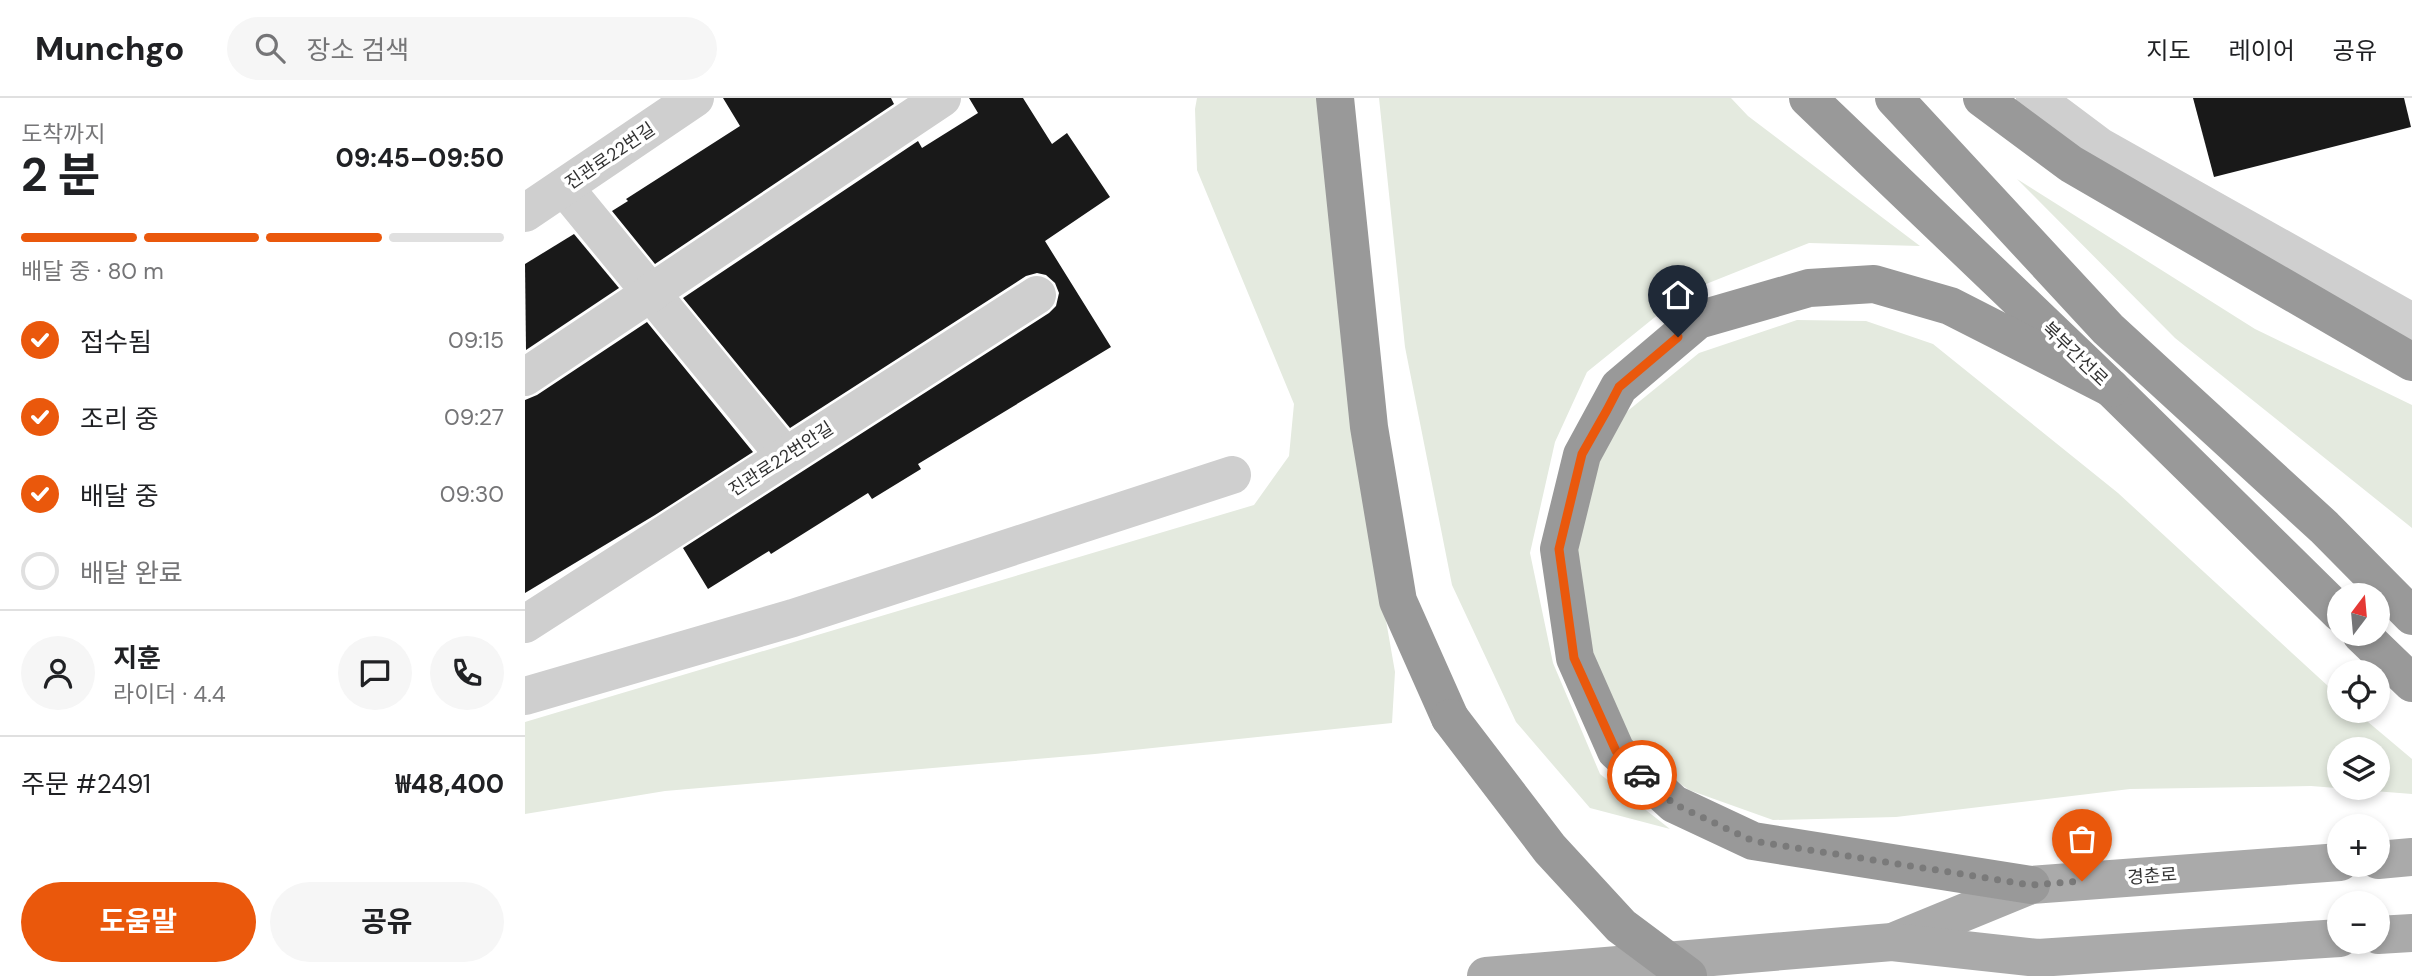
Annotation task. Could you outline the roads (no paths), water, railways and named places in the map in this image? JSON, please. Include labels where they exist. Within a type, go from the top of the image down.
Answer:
[{"type":"highway","points":[[1335,98],[1369,427],[1398,601],[1450,718],[1550,849],[1621,926],[1688,976]]},
{"type":"highway","name":"북부간선로","points":[[1808,98],[2111,388],[2327,600]]},
{"type":"highway","points":[[1894,98],[2108,329],[2324,527],[2412,616]]},
{"type":"highway","points":[[1982,98],[2071,164],[2412,362]]},
{"type":"highway","points":[[2031,885],[1753,841],[1674,804],[1616,751],[1574,658],[1559,549],[1582,454],[1619,387],[1698,320],[1809,288],[1874,284],[1950,306],[2111,388]]},
{"type":"highway","points":[[2373,646],[2412,683]]},
{"type":"main road","points":[[2390,859],[2412,857]]},
{"type":"main road","name":"경춘로","points":[[1892,942],[2031,885],[2327,863]]},
{"type":"main road","points":[[2390,934],[2412,933]]},
{"type":"main road","name":"경춘로","points":[[1486,976],[1892,942],[2038,958],[2327,939]]},
{"type":"street","name":"진관로22번길","points":[[525,213],[695,98]]},
{"type":"street","points":[[525,377],[942,98]]},
{"type":"street","points":[[2035,98],[2099,146],[2412,322]]},
{"type":"street","points":[[563,187],[785,456]]},
{"type":"street","name":"진관로22번안길","points":[[525,624],[1037,295]]},
{"type":"street","points":[[525,696],[793,618],[1231,475]]}]
